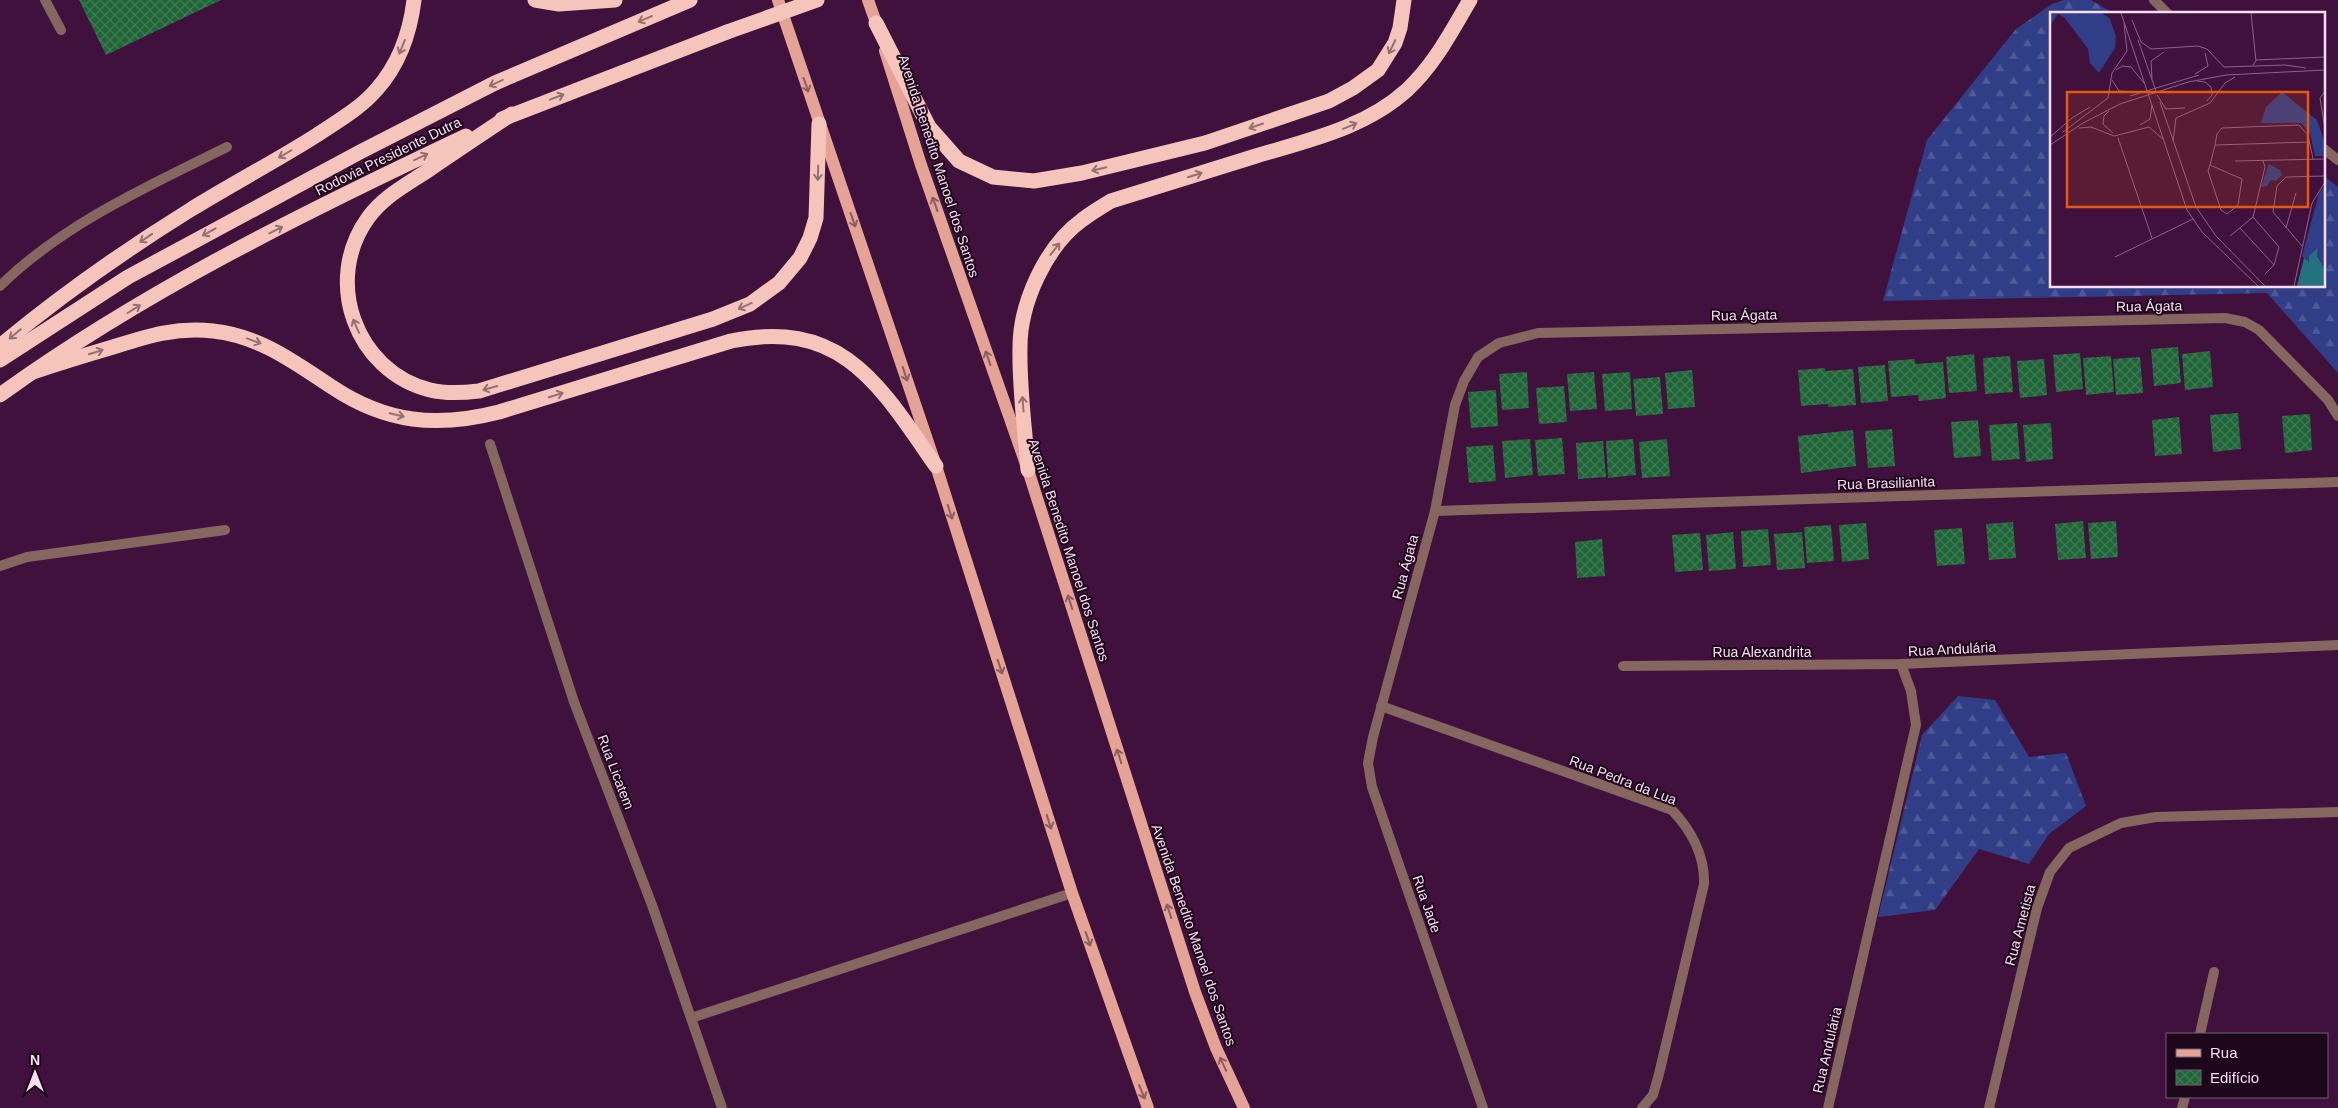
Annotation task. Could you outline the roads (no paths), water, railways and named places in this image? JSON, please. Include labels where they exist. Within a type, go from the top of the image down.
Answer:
[{"type":"highway","points":[[0,346],[66,294],[151,235],[296,148],[356,109],[377,89],[399,55],[407,36],[414,0]]},
{"type":"highway","points":[[535,0],[558,4],[616,0]]},
{"type":"highway","name":"Rodovia Presidente Dutra","points":[[0,360],[128,277],[360,152],[495,84],[690,0]]},
{"type":"highway","name":"Rodovia Presidente Dutra","points":[[0,395],[33,372],[154,296],[237,250],[371,181],[512,114],[727,32],[817,0]]},
{"type":"highway","points":[[876,23],[929,127],[959,161],[993,177],[1034,182],[1082,173],[1205,143],[1329,101],[1353,88],[1378,70],[1395,43],[1400,28],[1404,0]]},
{"type":"highway","points":[[1028,470],[1019,346],[1023,321],[1034,282],[1053,250],[1081,220],[1111,201],[1328,134],[1370,116],[1389,104],[1422,75],[1436,58],[1470,0]]},
{"type":"highway","points":[[512,114],[392,194],[368,218],[353,246],[346,279],[347,295],[350,312],[360,335],[373,355],[385,367],[399,377],[429,390],[446,393],[479,391],[713,319],[750,304],[779,283],[800,258],[810,238],[816,218],[820,124]]},
{"type":"highway","points":[[33,372],[152,334],[193,330],[214,331],[248,338],[273,349],[351,399],[372,408],[417,420],[450,421],[467,420],[499,412],[731,340],[770,336],[790,337],[827,348],[861,368],[887,396],[936,466]]},
{"type":"main road","points":[[778,0],[936,466],[1072,893],[1148,1108]]},
{"type":"main road","name":"Avenida Benedito Manoel dos Santos","points":[[868,0],[921,165],[1028,470],[1195,992],[1216,1048],[1244,1108]]},
{"type":"street","points":[[45,0],[60,30]]},
{"type":"street","points":[[2154,0],[2166,12]]},
{"type":"street","points":[[0,286],[48,245],[83,223],[151,184],[227,147]]},
{"type":"street","points":[[2326,151],[2338,160]]},
{"type":"street","name":"Rua Ágata","points":[[1381,706],[1435,510],[1455,405],[1464,381],[1478,357],[1499,343],[1538,334],[2225,318],[2245,322],[2259,330],[2328,400],[2338,416]]},
{"type":"street","name":"Rua Licatem","points":[[490,444],[574,702],[652,905],[722,1108]]},
{"type":"street","name":"Rua Brasilianita","points":[[1435,510],[2338,482]]},
{"type":"street","points":[[0,566],[27,558],[225,530]]},
{"type":"street","name":"Rua Andulária","points":[[1828,1108],[1916,724],[1911,691],[1901,664],[2338,645]]},
{"type":"street","name":"Rua Alexandrita","points":[[1623,666],[1901,664]]},
{"type":"street","name":"Rua Jade","points":[[1381,706],[1368,763],[1372,787],[1483,1108]]},
{"type":"street","name":"Rua Pedra da Lua","points":[[1381,706],[1672,810],[1683,821],[1696,844],[1704,871],[1704,884],[1659,1074],[1652,1095],[1642,1108]]},
{"type":"street","name":"Rua Ametista","points":[[1989,1108],[2037,908],[2050,872],[2069,848],[2120,822],[2156,817],[2338,812]]},
{"type":"street","points":[[692,1018],[1072,893]]},
{"type":"street","points":[[2200,1033],[2214,972]]}]
